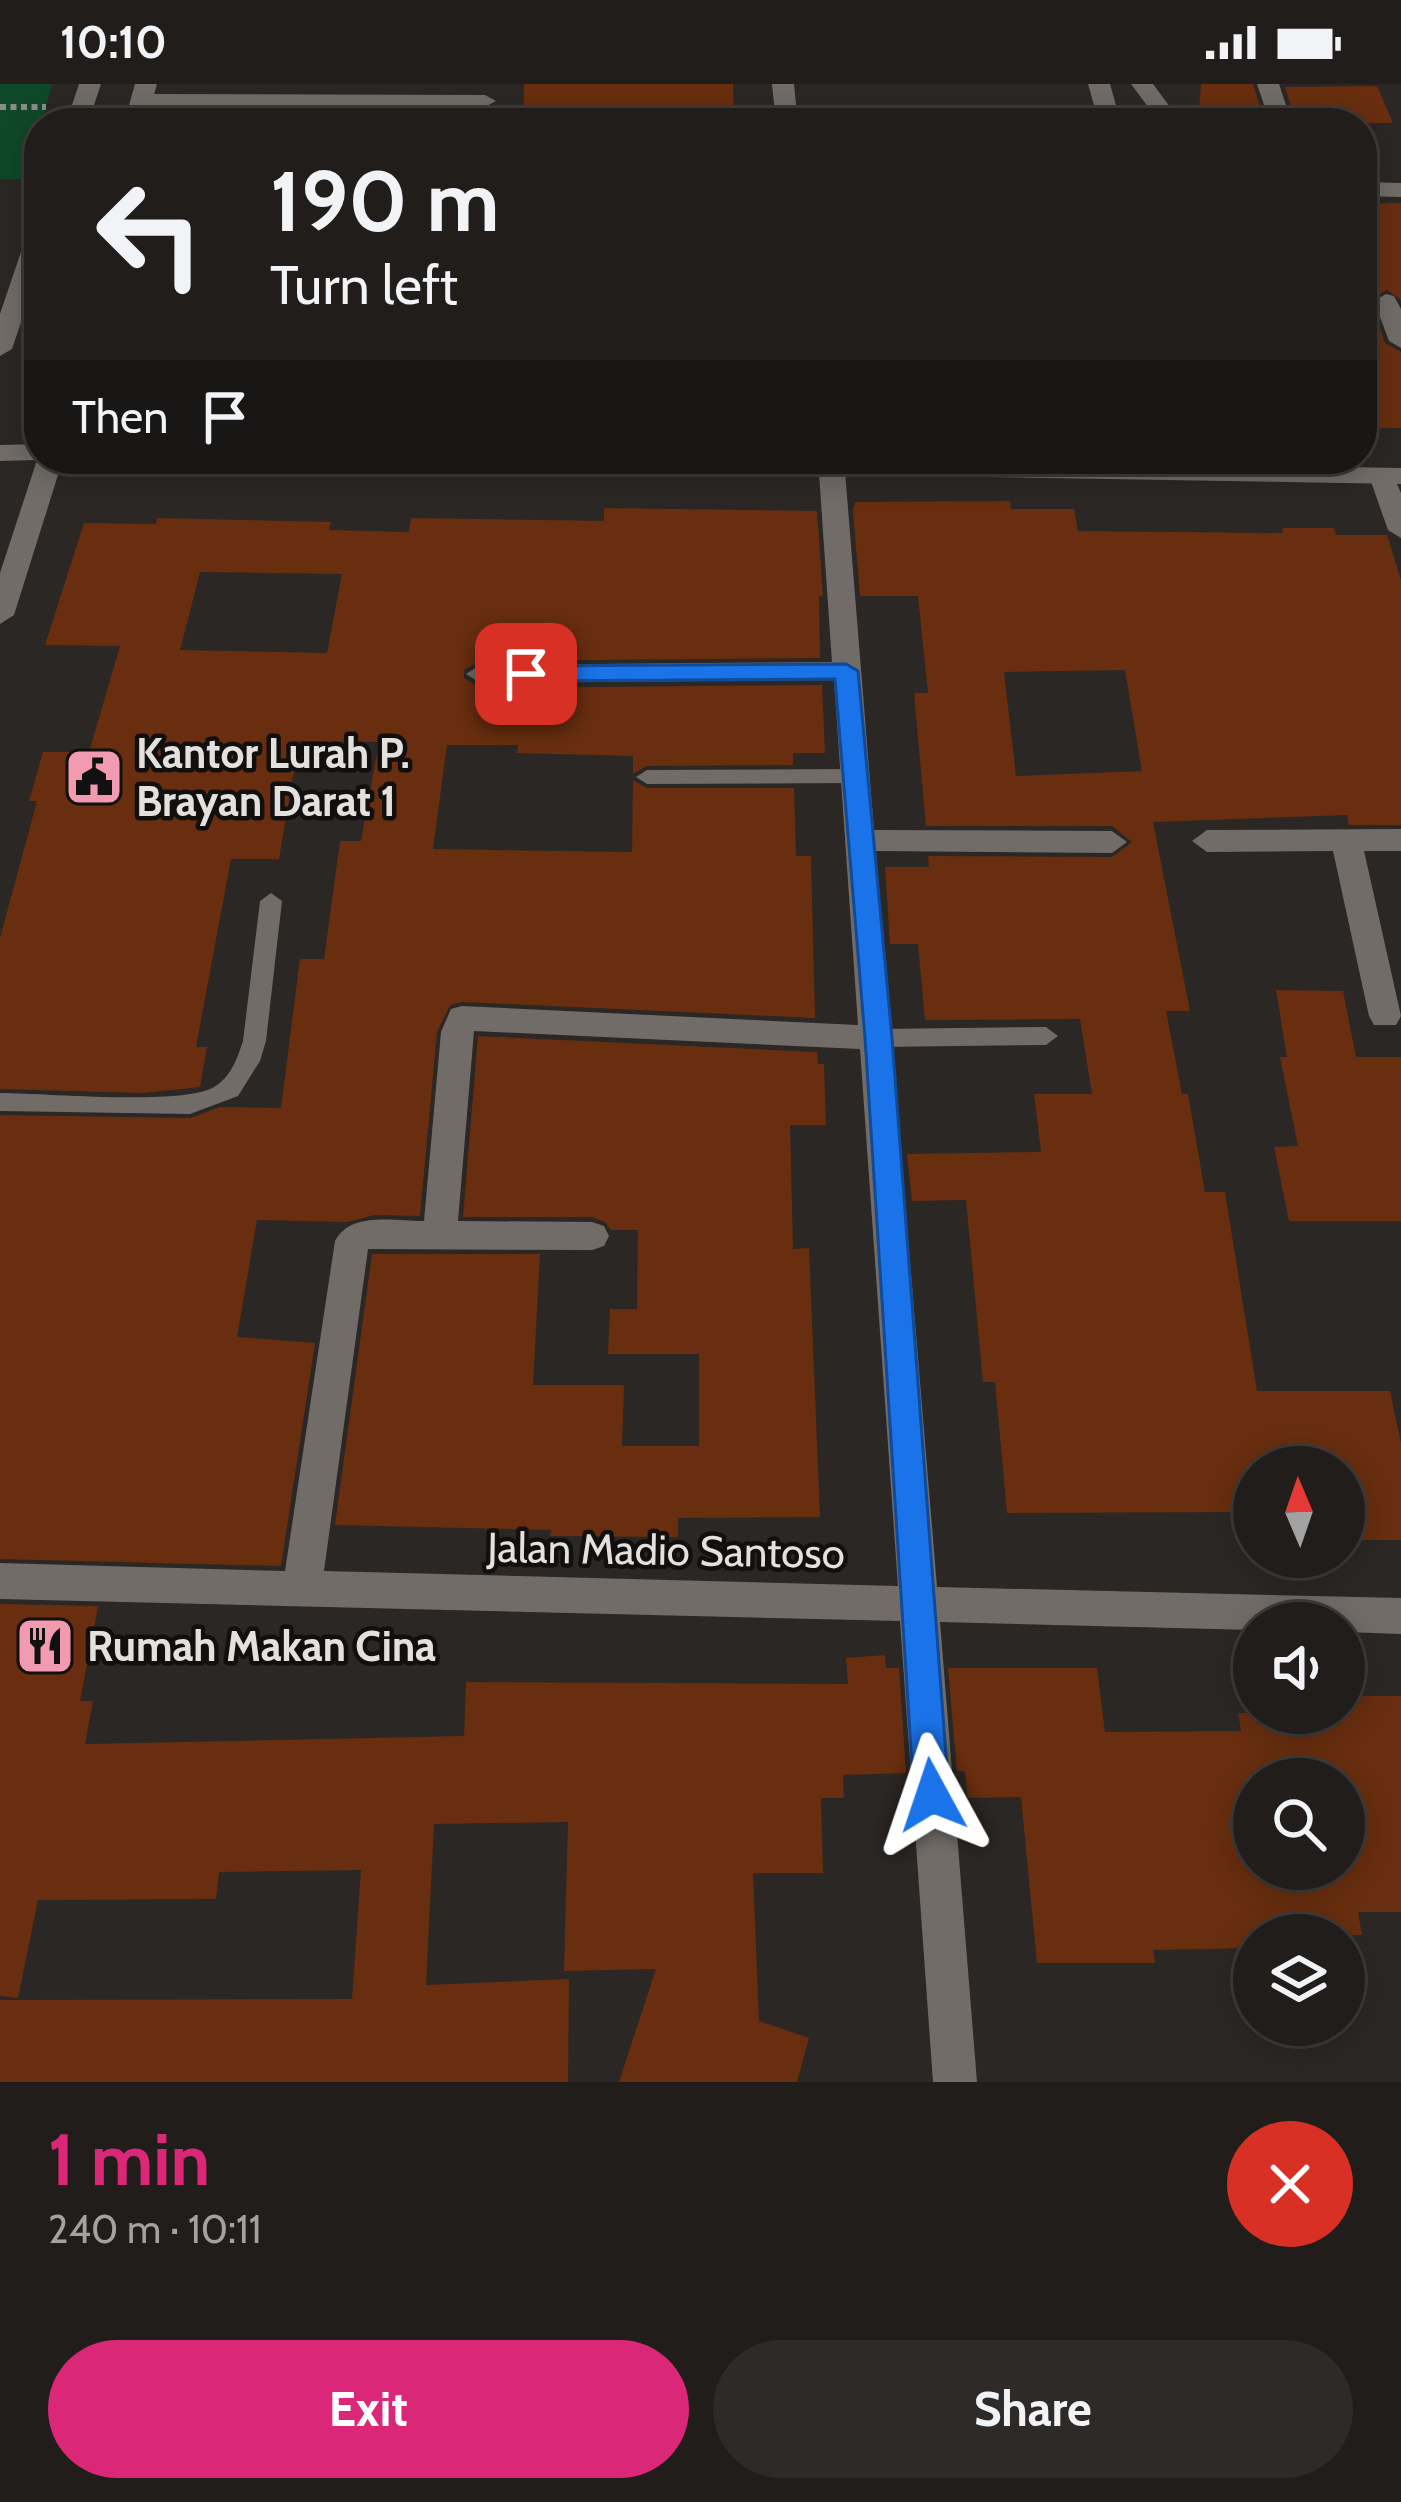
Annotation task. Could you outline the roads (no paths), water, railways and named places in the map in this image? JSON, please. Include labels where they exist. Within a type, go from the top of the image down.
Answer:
[{"type":"street","points":[[1142,84],[1160,108]]},
{"type":"street","points":[[139,107],[485,101]]},
{"type":"street","points":[[0,349],[24,278]]},
{"type":"street","points":[[1386,301],[1401,341]]},
{"type":"street","points":[[0,615],[45,474]]},
{"type":"street","points":[[833,474],[956,2082]]},
{"type":"street","points":[[1392,476],[1401,530]]},
{"type":"street","points":[[480,674],[846,671]]},
{"type":"street","points":[[860,839],[1112,842]]},
{"type":"street","points":[[1346,840],[1385,1016]]},
{"type":"street","points":[[1207,841],[1401,840]]},
{"type":"street","points":[[440,1234],[462,1018],[878,1038]]},
{"type":"street","points":[[302,1589],[352,1241],[361,1235],[592,1236]]},
{"type":"street","name":"Jalan Madio Santoso","points":[[0,1581],[1401,1616]]},
{"type":"lane","points":[[647,777],[855,776]]},
{"type":"lane","points":[[0,1102],[190,1105],[219,1097],[238,1080],[253,1050],[271,901]]},
{"type":"lane","points":[[878,1038],[1046,1036]]},
{"type":"place","name":"Kantor Lurah P. Brayan Darat 1","points":[[94,777]]},
{"type":"place","name":"Rumah Makan Cina","points":[[45,1646]]}]
